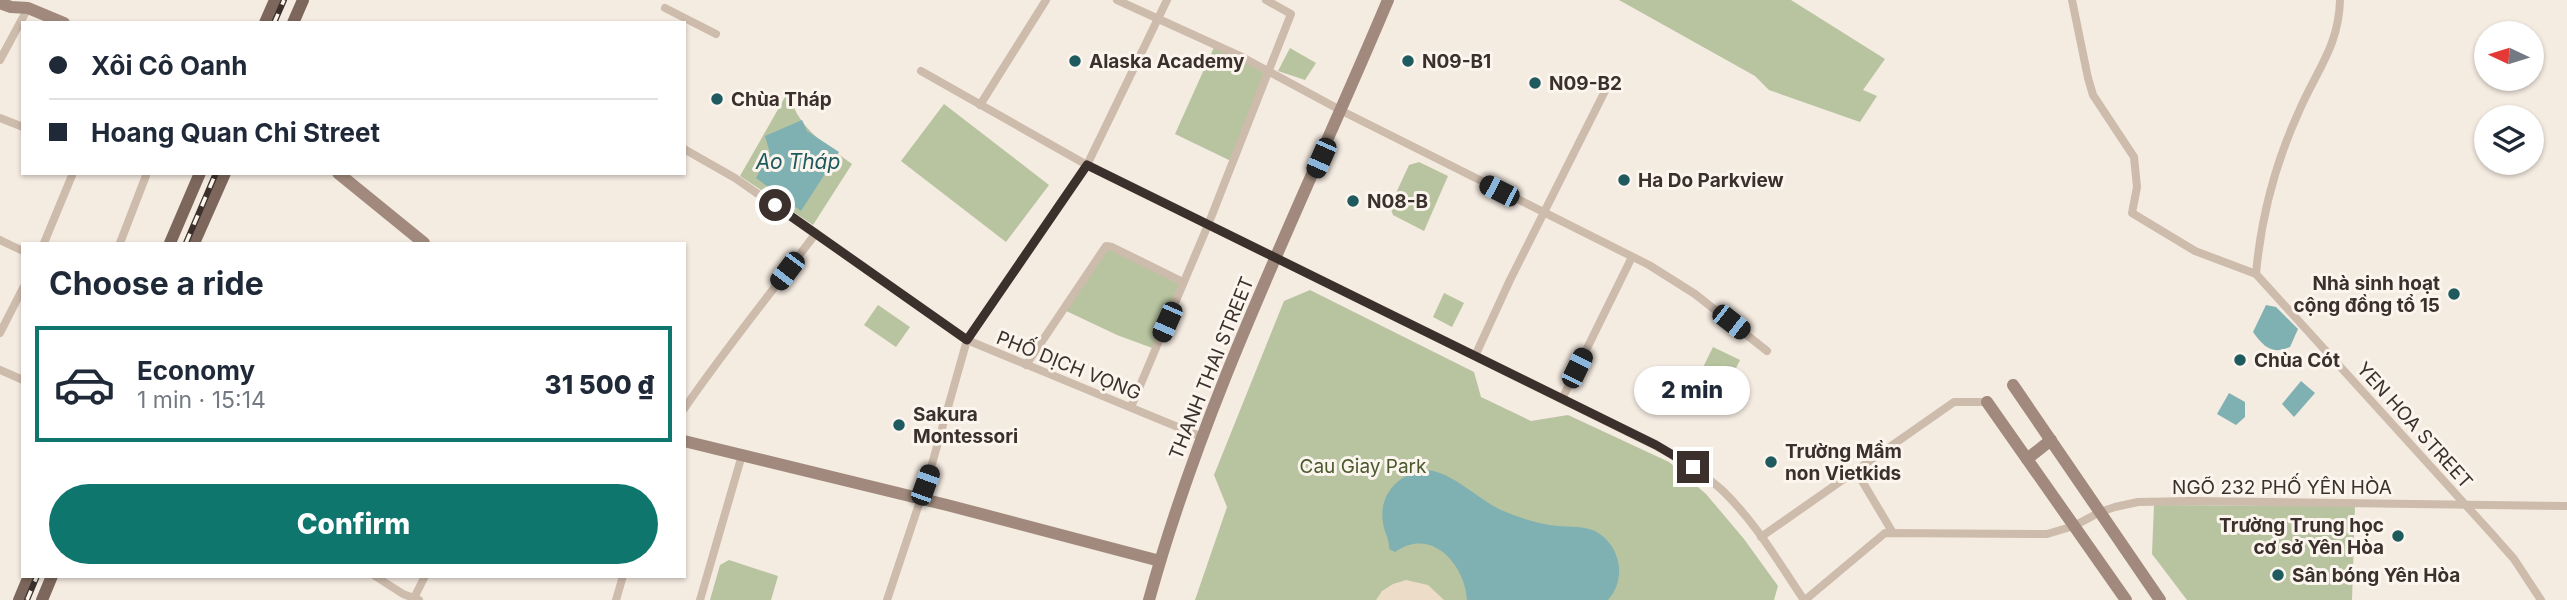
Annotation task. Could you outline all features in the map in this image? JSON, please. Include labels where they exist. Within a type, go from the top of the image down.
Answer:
[{"type":"main road","points":[[266,21],[275,0]]},
{"type":"main road","points":[[294,21],[303,0]]},
{"type":"main road","points":[[170,242],[200,175]]},
{"type":"main road","points":[[194,242],[224,175]]},
{"type":"main road","points":[[19,600],[28,578]]},
{"type":"main road","points":[[42,600],[49,578]]},
{"type":"street","points":[[979,105],[1046,0]]},
{"type":"street","points":[[1117,0],[1242,57],[1342,111],[1632,257],[1695,294],[1767,351]]},
{"type":"street","points":[[887,600],[930,471],[967,340],[1087,165],[1167,0]]},
{"type":"street","points":[[1131,407],[1208,225],[1291,14],[1266,0]]},
{"type":"street","name":"THANH THAI STREET","points":[[1150,600],[1160,561],[1202,437],[1388,0]]},
{"type":"street","points":[[2072,0],[2093,95],[2134,157],[2137,187],[2132,213],[2195,251],[2256,274],[2259,238],[2272,187],[2300,110],[2332,49],[2340,0]]},
{"type":"street","points":[[0,3],[11,7],[25,4],[60,21]]},
{"type":"street","points":[[0,60],[25,4]]},
{"type":"street","points":[[665,8],[716,34]]},
{"type":"street","points":[[686,26],[689,21]]},
{"type":"street","points":[[921,71],[1087,165],[1684,461],[1723,490],[1761,537],[1805,600],[1878,538],[1885,533],[1893,533]]},
{"type":"street","points":[[1475,356],[1607,87]]},
{"type":"street","points":[[0,118],[21,126]]},
{"type":"street","name":"PHỐ DỊCH VỌNG","points":[[686,150],[735,177],[967,340],[1202,437]]},
{"type":"street","points":[[44,242],[73,175]]},
{"type":"street","points":[[120,242],[147,175]]},
{"type":"street","points":[[340,175],[423,242]]},
{"type":"street","points":[[686,406],[719,358],[816,233]]},
{"type":"street","points":[[0,240],[21,250]]},
{"type":"street","points":[[1026,365],[1106,246],[1184,282]]},
{"type":"street","points":[[1562,399],[1632,257]]},
{"type":"street","name":"YEN HOA STREET","points":[[2256,274],[2514,559],[2541,600]]},
{"type":"street","points":[[0,333],[21,292]]},
{"type":"street","points":[[0,370],[21,379]]},
{"type":"street","points":[[2013,385],[2160,600]]},
{"type":"street","points":[[1761,537],[1954,402],[1987,402],[2126,600]]},
{"type":"street","points":[[2027,458],[2051,440]]},
{"type":"street","points":[[686,441],[1160,561]]},
{"type":"street","points":[[700,600],[742,455]]},
{"type":"street","points":[[1856,471],[1893,533]]},
{"type":"street","name":"NGÕ 232 PHỐ YÊN HÒA","points":[[1893,533],[2047,534],[2074,526],[2100,512],[2138,502],[2567,506]]},
{"type":"street","points":[[378,578],[415,600],[424,578]]},
{"type":"street","points":[[616,600],[622,578]]},
{"type":"green space","points":[[1619,0],[1791,0],[1885,59],[1863,90],[1877,96],[1860,122],[1769,90],[1755,76]]},
{"type":"green space","points":[[1215,45],[1268,73],[1233,162],[1175,134]]},
{"type":"green space","points":[[1290,48],[1316,63],[1305,80],[1278,71]]},
{"type":"green space","points":[[789,90],[792,103],[804,124],[852,164],[813,225],[740,176]]},
{"type":"green space","points":[[944,104],[1049,185],[1006,242],[901,161]]},
{"type":"green space","points":[[1419,162],[1448,176],[1424,231],[1393,215],[1390,206],[1409,165]]},
{"type":"green space","points":[[1106,246],[1183,282],[1155,349],[1117,335],[1062,309]]},
{"type":"green space","name":"Cau Giay Park","points":[[1310,290],[1474,372],[1481,397],[1531,421],[1568,415],[1669,462],[1706,494],[1744,539],[1778,586],[1774,600],[1195,600],[1227,507],[1214,475],[1284,301]]},
{"type":"green space","points":[[1444,293],[1464,303],[1452,327],[1433,317]]},
{"type":"green space","points":[[878,305],[910,327],[896,347],[864,325]]},
{"type":"green space","points":[[1713,347],[1740,360],[1718,405],[1691,392]]},
{"type":"green space","points":[[2154,505],[2355,506],[2352,600],[2187,600],[2152,554]]},
{"type":"green space","points":[[729,560],[778,576],[771,600],[710,600],[720,565]]},
{"type":"shaded area","points":[[1406,580],[1428,585],[1444,600],[1376,600],[1382,591]]},
{"type":"water","name":"Ao Tháp","points":[[802,120],[807,131],[839,152],[801,211],[756,178],[770,153],[765,136]]},
{"type":"water","points":[[2266,305],[2276,307],[2298,329],[2290,347],[2273,350],[2253,332]]},
{"type":"water","points":[[2301,381],[2315,393],[2294,417],[2282,404]]},
{"type":"water","points":[[2229,393],[2245,402],[2245,417],[2236,425],[2217,414]]},
{"type":"water","points":[[1427,470],[1446,476],[1515,516],[1543,524],[1582,527],[1595,531],[1604,537],[1616,553],[1619,573],[1614,592],[1608,600],[1467,600],[1460,574],[1444,553],[1421,543],[1408,545],[1395,552],[1389,549],[1382,512],[1388,494],[1393,486],[1408,475]]},
{"type":"railway","points":[[275,21],[284,0]]},
{"type":"railway","points":[[186,242],[215,175]]},
{"type":"railway","points":[[27,600],[36,578]]},
{"type":"place","name":"Alaska Academy","points":[[1075,61]]},
{"type":"place","name":"N09-B1","points":[[1408,61]]},
{"type":"place","name":"N09-B2","points":[[1535,83]]},
{"type":"place","name":"Chùa Tháp","points":[[717,99]]},
{"type":"place","name":"Ha Do Parkview","points":[[1624,180]]},
{"type":"place","name":"N08-B","points":[[1353,201]]},
{"type":"place","name":"Nhà sinh hoạt cộng đồng tổ 15","points":[[2454,294]]},
{"type":"place","name":"Chùa Cót","points":[[2240,360]]},
{"type":"place","name":"Sakura Montessori","points":[[899,425]]},
{"type":"place","name":"Trường Mầm non Vietkids","points":[[1771,462]]},
{"type":"place","name":"Trường Trung học cơ sở Yên Hòa","points":[[2398,536]]},
{"type":"place","name":"Sân bóng Yên Hòa","points":[[2278,575]]},
{"type":"route","points":[[775,205],[967,340],[1087,165],[1656,445],[1693,467]]}]
